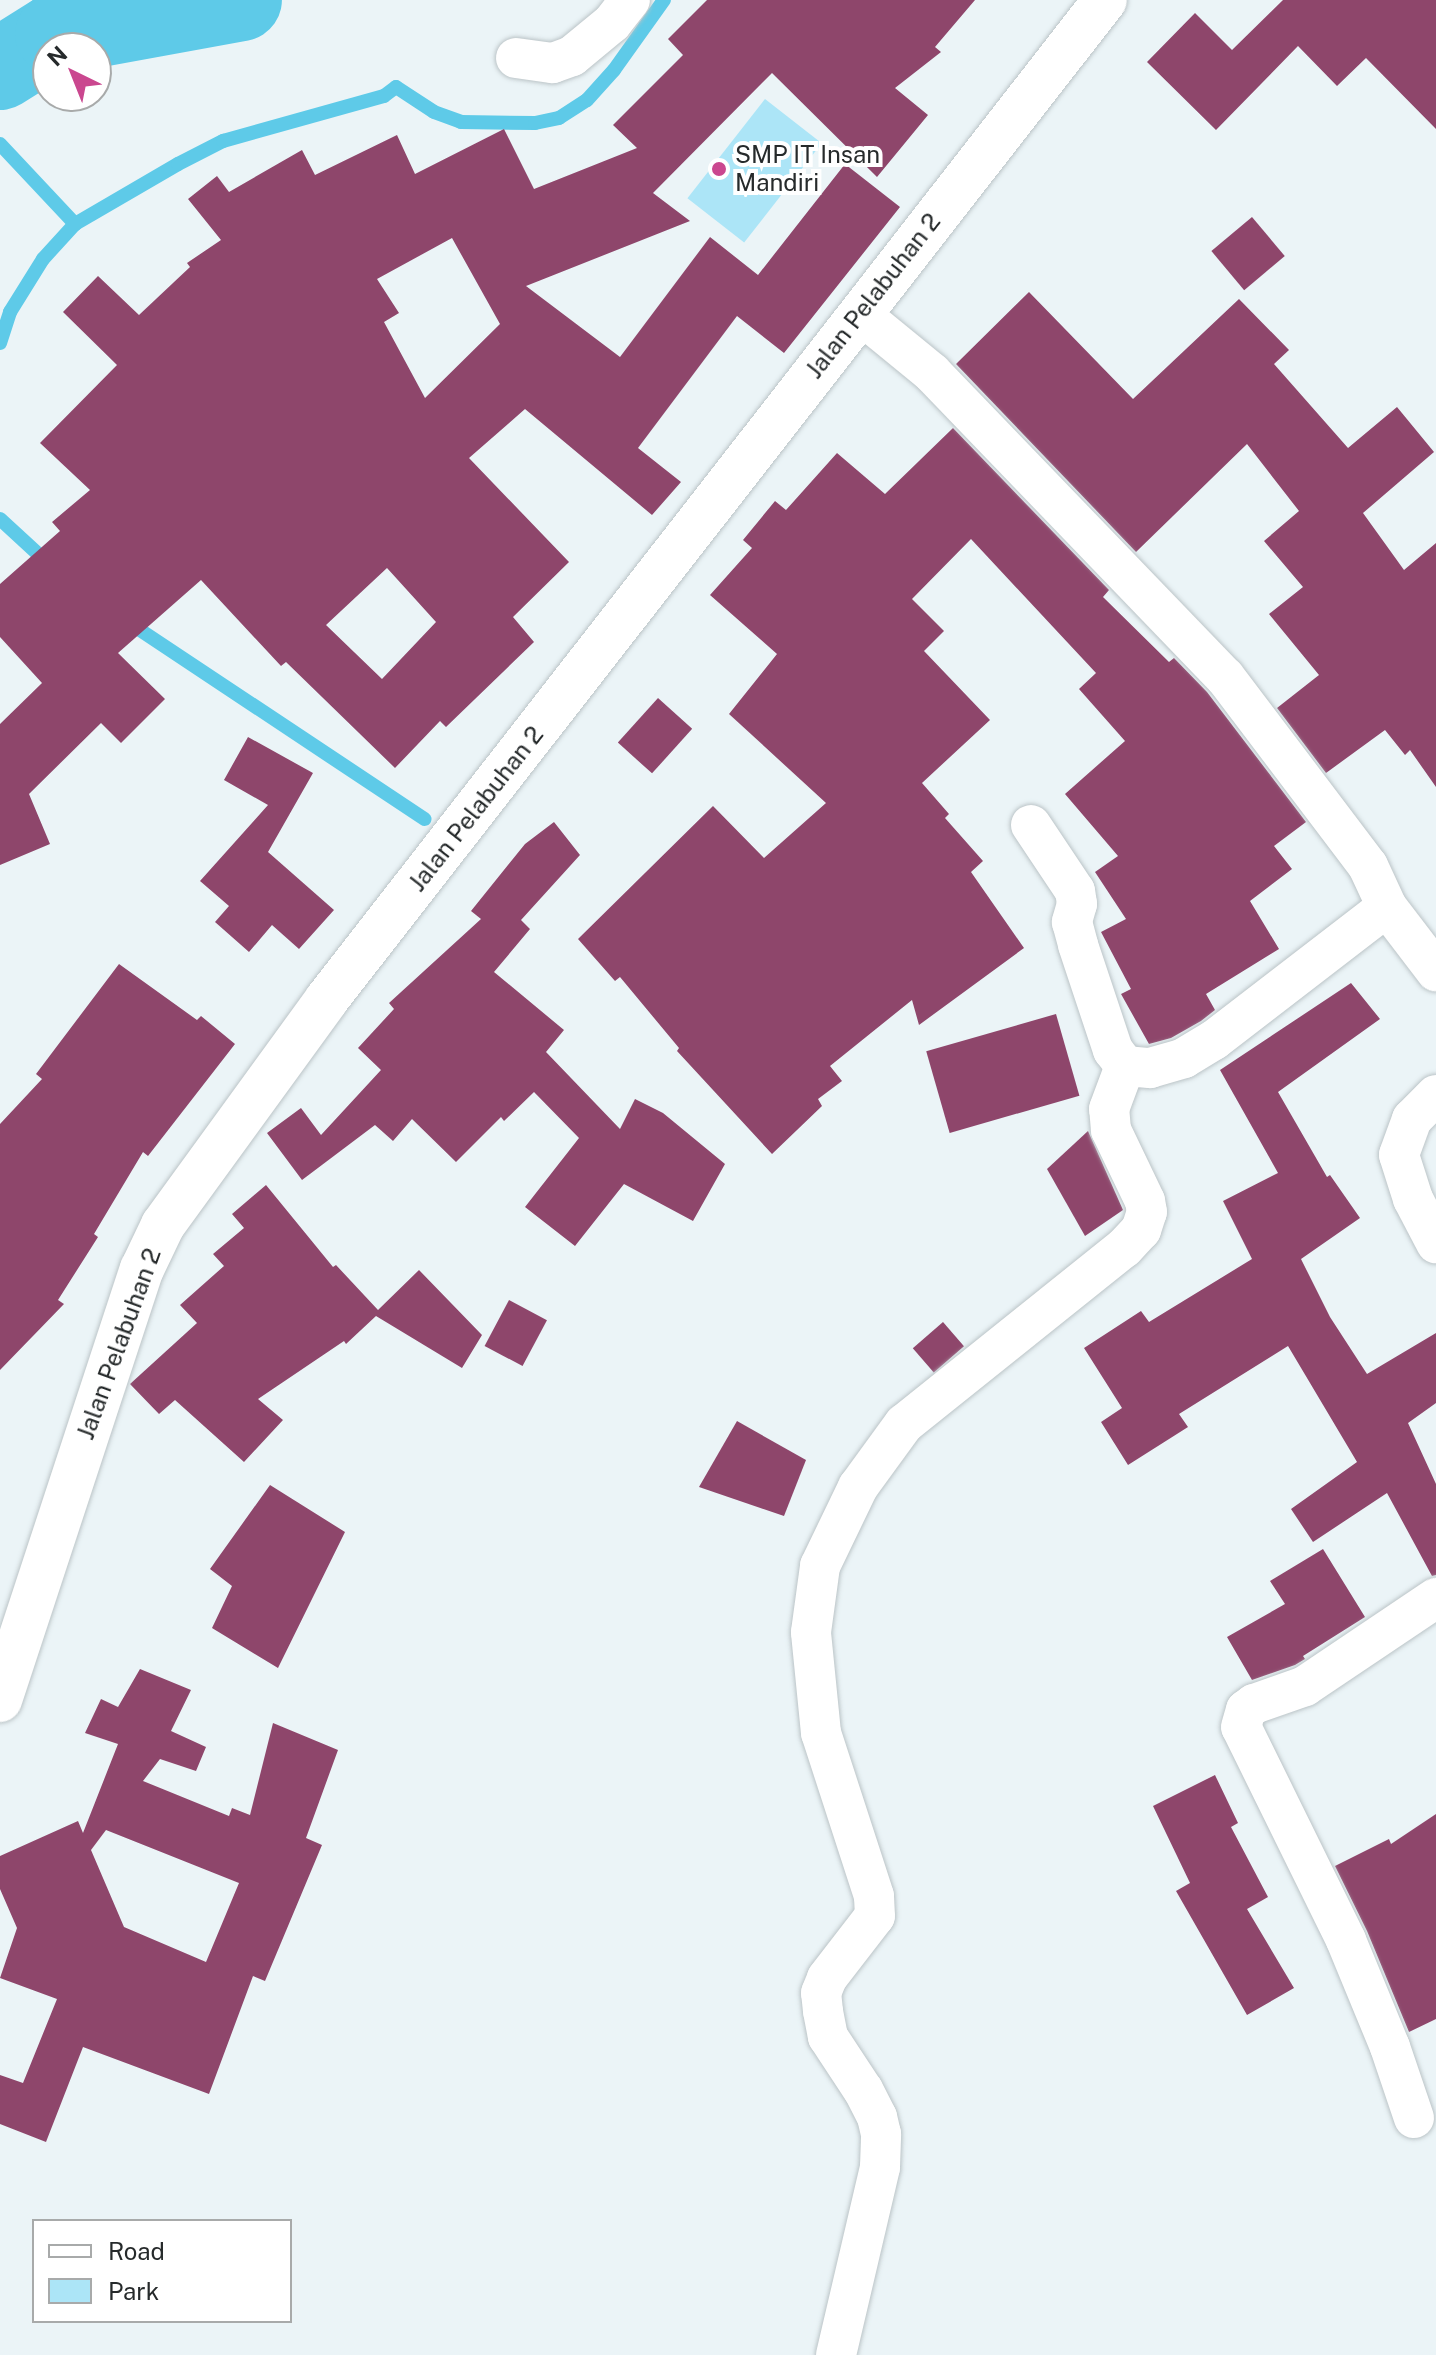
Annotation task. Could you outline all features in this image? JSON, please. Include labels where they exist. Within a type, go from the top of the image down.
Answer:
[{"type":"main road","name":"Jalan Pelabuhan 2","points":[[0,1700],[142,1269],[163,1225],[327,999],[1105,0]]},
{"type":"street","points":[[516,58],[553,63],[572,56],[612,23],[630,0]]},
{"type":"street","points":[[860,314],[932,373],[1225,677],[1368,866],[1387,907],[1436,971]]},
{"type":"street","points":[[1031,825],[1075,891],[1077,904],[1072,922],[1078,945],[1113,1050],[1125,1066],[1150,1068],[1184,1058],[1214,1040],[1387,907]]},
{"type":"street","points":[[836,2355],[880,2167],[881,2134],[870,2104],[828,2037],[821,1993],[827,1978],[875,1916],[874,1896],[821,1733],[811,1632],[820,1566],[858,1487],[904,1424],[1124,1248],[1141,1230],[1147,1212],[1145,1201],[1111,1130],[1109,1109],[1125,1066]]},
{"type":"street","points":[[1436,1095],[1412,1119],[1399,1155],[1413,1199],[1436,1243]]},
{"type":"street","points":[[1414,2118],[1390,2047],[1346,1940],[1241,1727],[1246,1710],[1254,1704],[1305,1686],[1436,1598]]},
{"type":"green space","points":[[765,99],[822,143],[744,243],[687,198]]},
{"type":"building","points":[[707,0],[975,0],[935,47],[941,52],[895,88],[928,115],[877,177],[772,73],[653,193],[690,221],[526,286],[620,357],[710,237],[758,275],[845,164],[900,207],[784,353],[737,316],[638,448],[681,482],[652,515],[525,409],[469,458],[569,562],[513,617],[534,642],[446,727],[440,721],[395,768],[286,662],[281,666],[201,580],[118,653],[165,699],[121,743],[101,723],[29,794],[50,844],[0,865],[0,724],[42,683],[0,637],[0,584],[60,531],[52,522],[90,490],[40,443],[117,365],[63,312],[98,276],[139,315],[190,267],[187,263],[221,240],[188,199],[217,176],[229,192],[302,150],[315,175],[397,135],[415,174],[504,129],[534,189],[637,148],[613,125],[683,55],[668,39]],"holes":[[[452,238],[500,324],[425,398],[384,322],[399,313],[377,279]],[[387,568],[436,622],[382,679],[326,625]]]},
{"type":"building","points":[[1283,0],[1436,0],[1436,129],[1366,58],[1337,86],[1298,46],[1216,130],[1147,62],[1195,13],[1232,50]]},
{"type":"building","points":[[1252,217],[1285,256],[1244,290],[1211,251]]},
{"type":"building","points":[[1029,292],[1133,399],[1239,299],[1289,350],[1274,364],[1348,448],[1397,407],[1434,452],[1363,513],[1404,570],[1436,543],[1436,787],[1410,750],[1405,755],[1385,730],[1326,773],[1277,708],[1319,675],[1269,614],[1303,587],[1264,541],[1299,511],[1247,444],[1136,552],[956,364]]},
{"type":"building","points":[[953,428],[1109,590],[1103,597],[1169,662],[1174,658],[1207,692],[1306,822],[1274,846],[1292,869],[1250,901],[1279,949],[1206,994],[1215,1010],[1201,1021],[1171,1038],[1149,1044],[1121,994],[1131,989],[1101,932],[1126,919],[1095,872],[1118,856],[1065,794],[1125,741],[1079,689],[1096,673],[971,539],[912,599],[944,631],[924,651],[990,720],[922,783],[949,814],[945,818],[983,861],[971,872],[1024,948],[919,1025],[912,1000],[830,1066],[842,1081],[818,1099],[822,1106],[772,1154],[677,1051],[679,1048],[620,977],[615,981],[578,939],[713,806],[764,858],[826,803],[729,714],[777,654],[710,595],[752,548],[743,540],[775,501],[786,510],[837,453],[885,494]]},
{"type":"building","points":[[658,698],[692,729],[652,773],[618,743]]},
{"type":"building","points":[[248,737],[313,773],[268,852],[334,910],[299,949],[272,925],[249,952],[215,922],[229,906],[200,881],[268,805],[224,780]]},
{"type":"building","points":[[554,822],[580,855],[521,920],[530,929],[494,972],[564,1030],[546,1052],[620,1129],[635,1099],[663,1113],[725,1164],[693,1221],[624,1184],[575,1246],[525,1207],[579,1138],[534,1092],[504,1121],[501,1117],[456,1162],[412,1119],[393,1141],[375,1125],[302,1180],[267,1133],[301,1108],[321,1135],[381,1070],[358,1048],[394,1009],[389,1003],[481,919],[471,911],[525,844]]},
{"type":"building","points":[[119,964],[197,1020],[201,1016],[235,1044],[148,1156],[143,1152],[94,1234],[98,1237],[58,1300],[64,1304],[0,1370],[0,1124],[42,1079],[36,1074]]},
{"type":"building","points":[[1351,983],[1380,1019],[1278,1092],[1327,1177],[1330,1175],[1360,1218],[1301,1259],[1330,1317],[1367,1374],[1436,1333],[1436,1403],[1408,1423],[1436,1484],[1436,1575],[1432,1576],[1387,1493],[1313,1542],[1291,1509],[1357,1462],[1288,1346],[1179,1414],[1188,1427],[1128,1465],[1101,1422],[1122,1408],[1084,1348],[1141,1311],[1149,1322],[1252,1259],[1223,1201],[1278,1173],[1220,1070]]},
{"type":"building","points":[[1056,1014],[1079,1096],[950,1133],[926,1051]]},
{"type":"building","points":[[1088,1131],[1123,1210],[1085,1236],[1047,1169]]},
{"type":"building","points":[[266,1185],[333,1267],[336,1265],[378,1310],[419,1270],[482,1335],[462,1368],[376,1316],[346,1344],[344,1341],[258,1399],[283,1420],[244,1462],[175,1400],[159,1414],[130,1384],[197,1323],[180,1305],[224,1266],[213,1254],[244,1228],[232,1214]]},
{"type":"building","points":[[509,1300],[547,1320],[523,1366],[485,1346]]},
{"type":"building","points":[[943,1322],[964,1346],[934,1372],[913,1348]]},
{"type":"building","points":[[737,1421],[806,1460],[784,1516],[699,1487]]},
{"type":"building","points":[[270,1485],[345,1532],[278,1668],[212,1628],[232,1586],[210,1569]]},
{"type":"building","points":[[1323,1549],[1365,1617],[1303,1656],[1305,1659],[1295,1665],[1252,1680],[1227,1637],[1285,1604],[1270,1581]]},
{"type":"building","points":[[140,1669],[191,1690],[171,1731],[206,1747],[196,1771],[160,1759],[143,1781],[229,1816],[232,1808],[250,1815],[273,1723],[338,1750],[306,1838],[322,1845],[265,1981],[253,1976],[209,2094],[83,2047],[46,2142],[0,2124],[0,2075],[23,2083],[57,1999],[0,1978],[17,1928],[0,1889],[0,1856],[78,1821],[83,1833],[118,1744],[85,1733],[101,1699],[118,1707]],"holes":[[[106,1830],[239,1883],[206,1962],[124,1927],[91,1850]]]},
{"type":"building","points":[[1215,1775],[1238,1823],[1231,1827],[1268,1897],[1247,1909],[1294,1988],[1247,2015],[1176,1891],[1190,1883],[1153,1806]]},
{"type":"building","points":[[1436,1814],[1436,2019],[1409,2032],[1367,1931],[1335,1866],[1389,1839],[1391,1844]]},
{"type":"waterway","points":[[0,69],[56,34],[241,0]]},
{"type":"waterway","points":[[0,343],[10,312],[43,259],[75,224],[178,164],[223,141],[384,96],[396,87],[434,112],[461,122],[535,123],[559,118],[587,100],[614,70],[664,0]]},
{"type":"waterway","points":[[0,144],[75,224]]},
{"type":"waterway","points":[[0,519],[50,565]]},
{"type":"waterway","points":[[128,622],[424,819]]},
{"type":"place","name":"SMP IT Insan Mandiri","points":[[719,169]]}]
